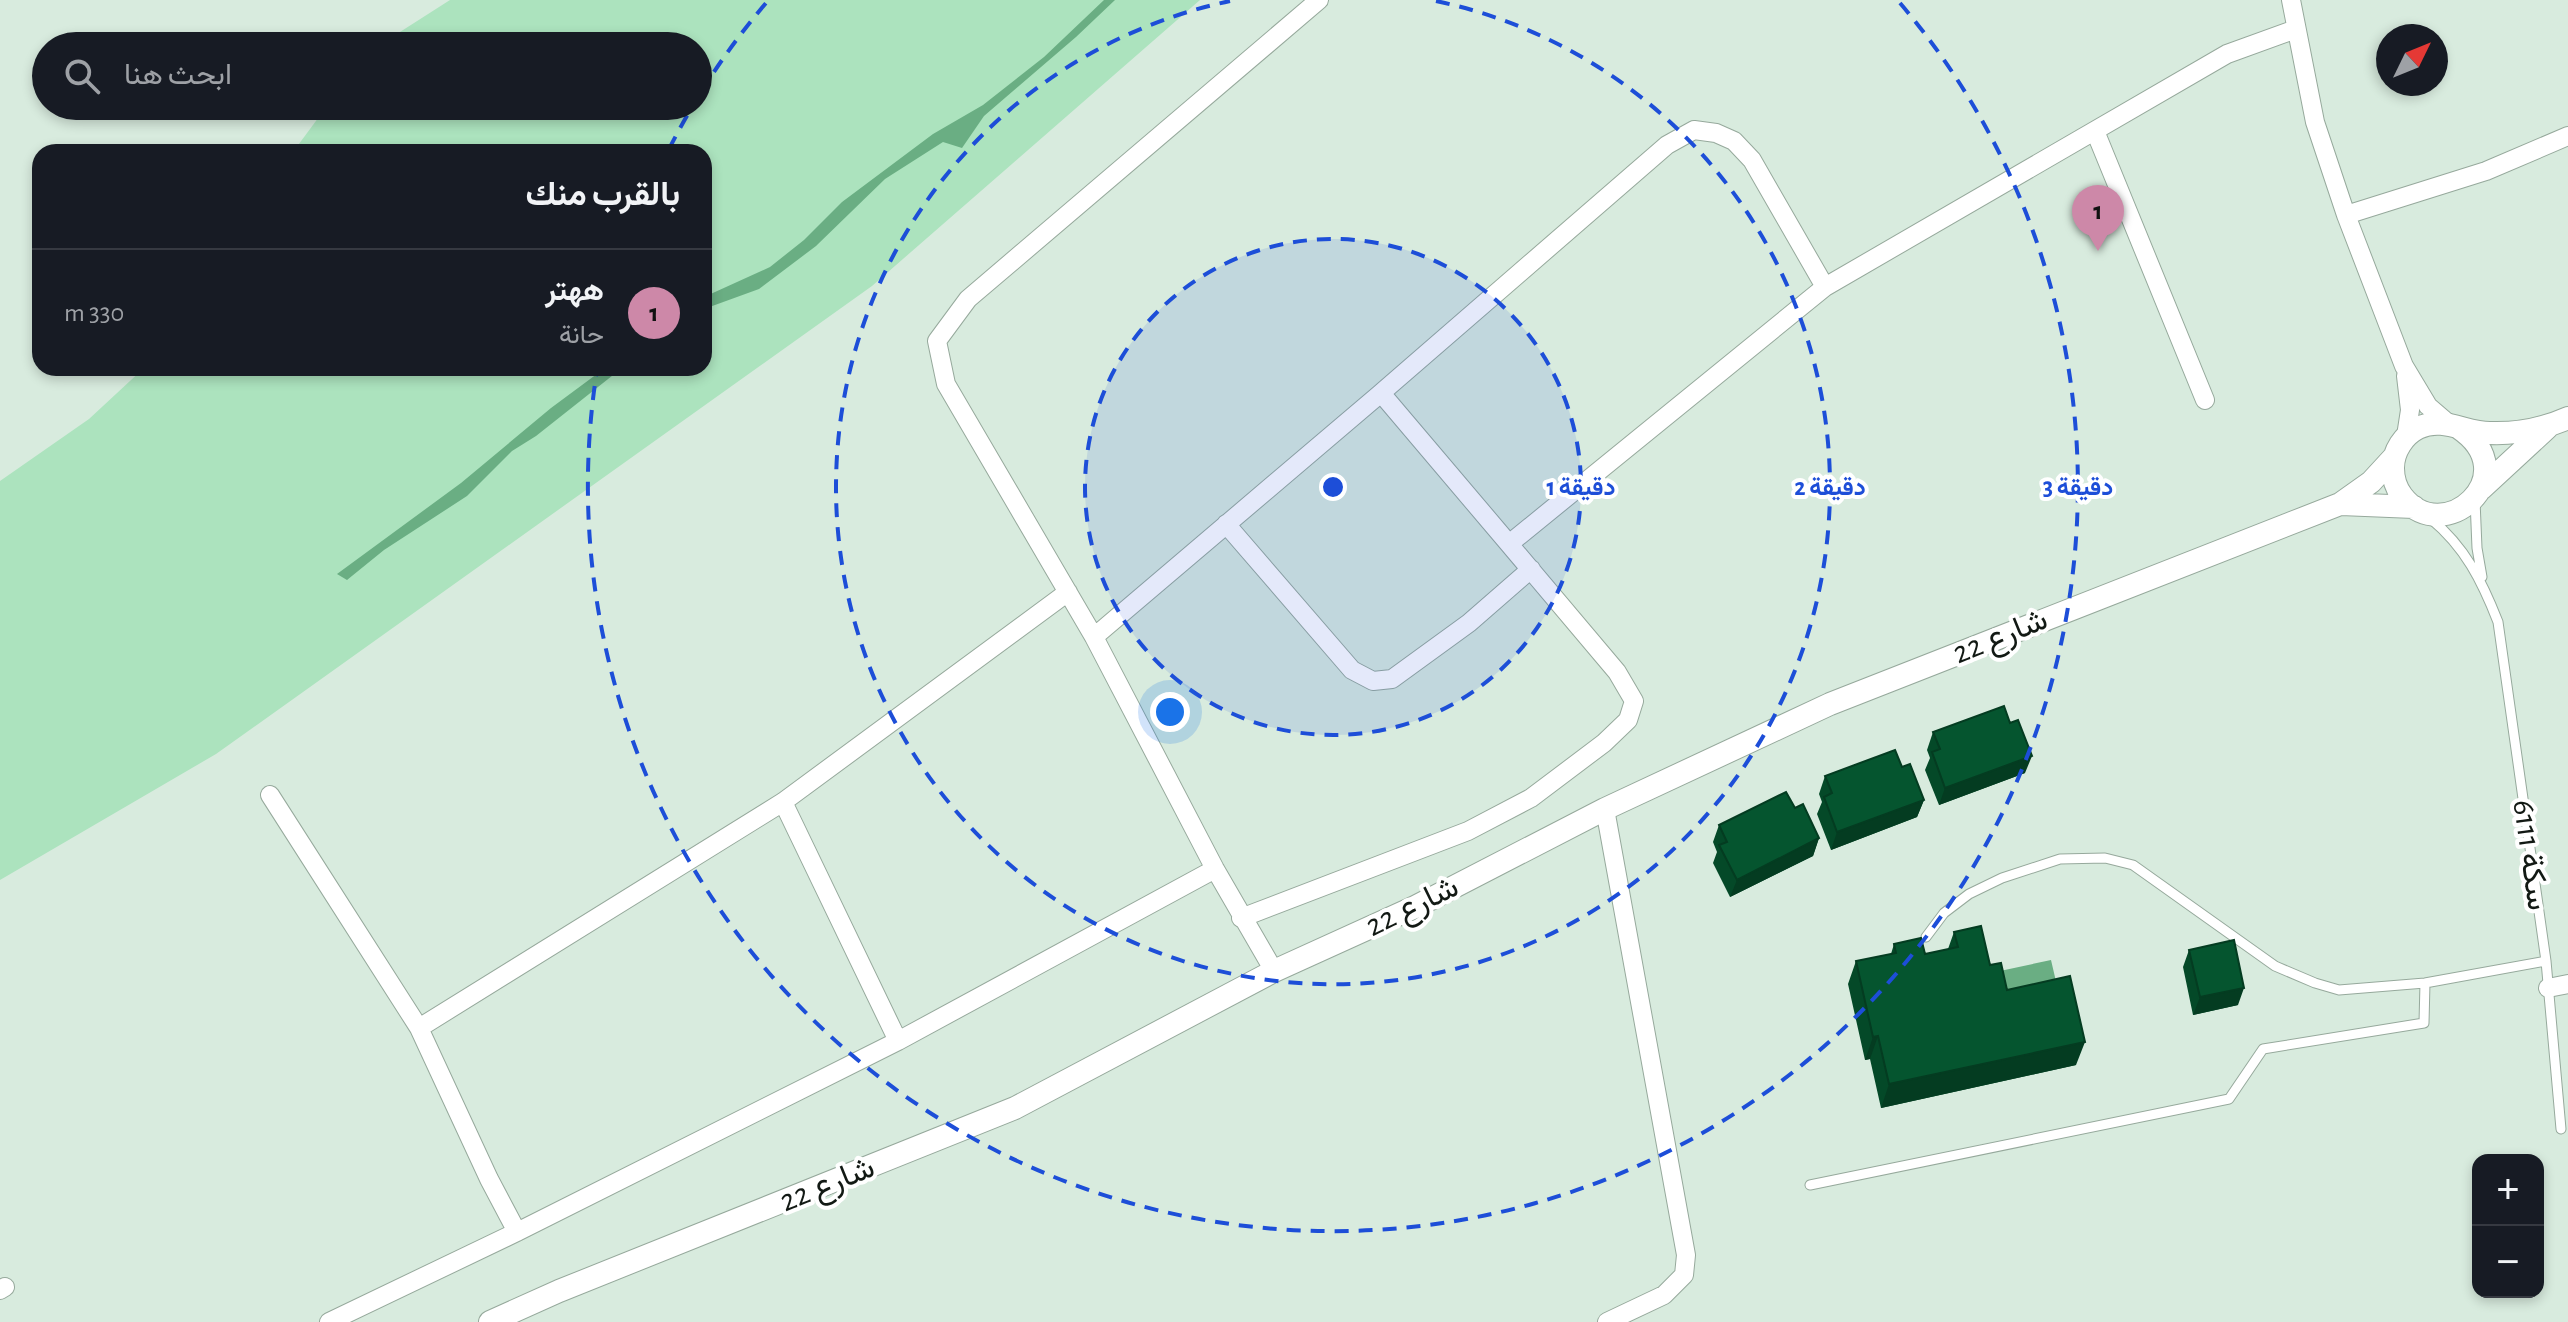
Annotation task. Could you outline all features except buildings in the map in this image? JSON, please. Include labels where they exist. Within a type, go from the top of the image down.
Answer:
[{"type":"street","points":[[1274,971],[1241,918],[1094,637],[946,384],[937,341],[968,299],[1319,0]]},
{"type":"street","points":[[2291,0],[2315,122],[2346,215],[2404,366],[2428,406],[2478,443],[2483,452],[2486,465],[2478,494]]},
{"type":"street","points":[[1509,544],[1825,287],[2227,54],[2296,29]]},
{"type":"street","points":[[1094,637],[1667,145],[1694,130],[1716,133],[1734,141],[1752,160],[1825,287]]},
{"type":"street","points":[[2095,131],[2205,400]]},
{"type":"street","points":[[2346,215],[2486,171],[2568,136]]},
{"type":"street","points":[[2404,366],[2410,410],[2406,436],[2394,457],[2393,470],[2395,482],[2405,500],[2418,510],[2434,515],[2455,512],[2558,423]]},
{"type":"street","points":[[1241,918],[1468,831],[1531,798],[1604,743],[1628,720],[1634,701],[1617,672],[1381,393]]},
{"type":"street","points":[[2406,436],[2427,425],[2454,426],[2487,434],[2516,433],[2558,423]]},
{"type":"street","name":"شارع 22","points":[[490,1322],[574,1285],[1015,1108],[1274,971],[1415,907],[1605,809],[1830,704],[2340,504],[2371,482],[2394,457]]},
{"type":"street","name":"شارع 22","points":[[2340,504],[2418,510]]},
{"type":"street","points":[[1226,524],[1352,670],[1373,681],[1392,679],[1469,623],[1531,569]]},
{"type":"street","points":[[419,1028],[783,802],[1068,592]]},
{"type":"street","points":[[270,795],[419,1028],[517,1232]]},
{"type":"street","points":[[783,802],[898,1041]]},
{"type":"street","points":[[1605,809],[1686,1255],[1684,1275],[1664,1295],[1607,1322]]},
{"type":"street","points":[[329,1322],[517,1232],[898,1041],[1215,869]]},
{"type":"street","points":[[2548,988],[2568,984]]},
{"type":"lane","name":"سكة 6111","points":[[2478,494],[2477,548],[2484,584],[2498,622],[2546,961],[2561,1129]]},
{"type":"lane","name":"سكة 6111","points":[[2418,510],[2451,535],[2484,584]]},
{"type":"lane","points":[[1926,937],[1944,913],[1969,894],[2002,878],[2060,859],[2105,858],[2133,865],[2275,966],[2339,990],[2425,983],[2546,961]]},
{"type":"lane","points":[[1810,1185],[2229,1099],[2263,1049],[2424,1023],[2425,983]]},
{"type":"shaded area","points":[[450,0],[1200,0],[872,286],[216,754],[0,880],[0,481],[89,419],[135,376],[712,376],[712,144],[299,144],[317,120],[712,120],[712,32],[400,32]]},
{"type":"shaded area","points":[[1104,0],[1115,0],[984,116],[962,148],[943,142],[885,179],[816,246],[759,289],[712,306],[712,293],[770,267],[804,240],[842,202],[933,134],[983,105],[1044,57]]},
{"type":"shaded area","points":[[594,376],[612,376],[536,436],[512,451],[467,496],[384,550],[347,580],[337,574],[461,483]]},
{"type":"shaded area","points":[[2051,960],[2058,990],[2007,1001],[2000,971]]},
{"type":"place","name":"ههتر","points":[[2098,251]]}]
